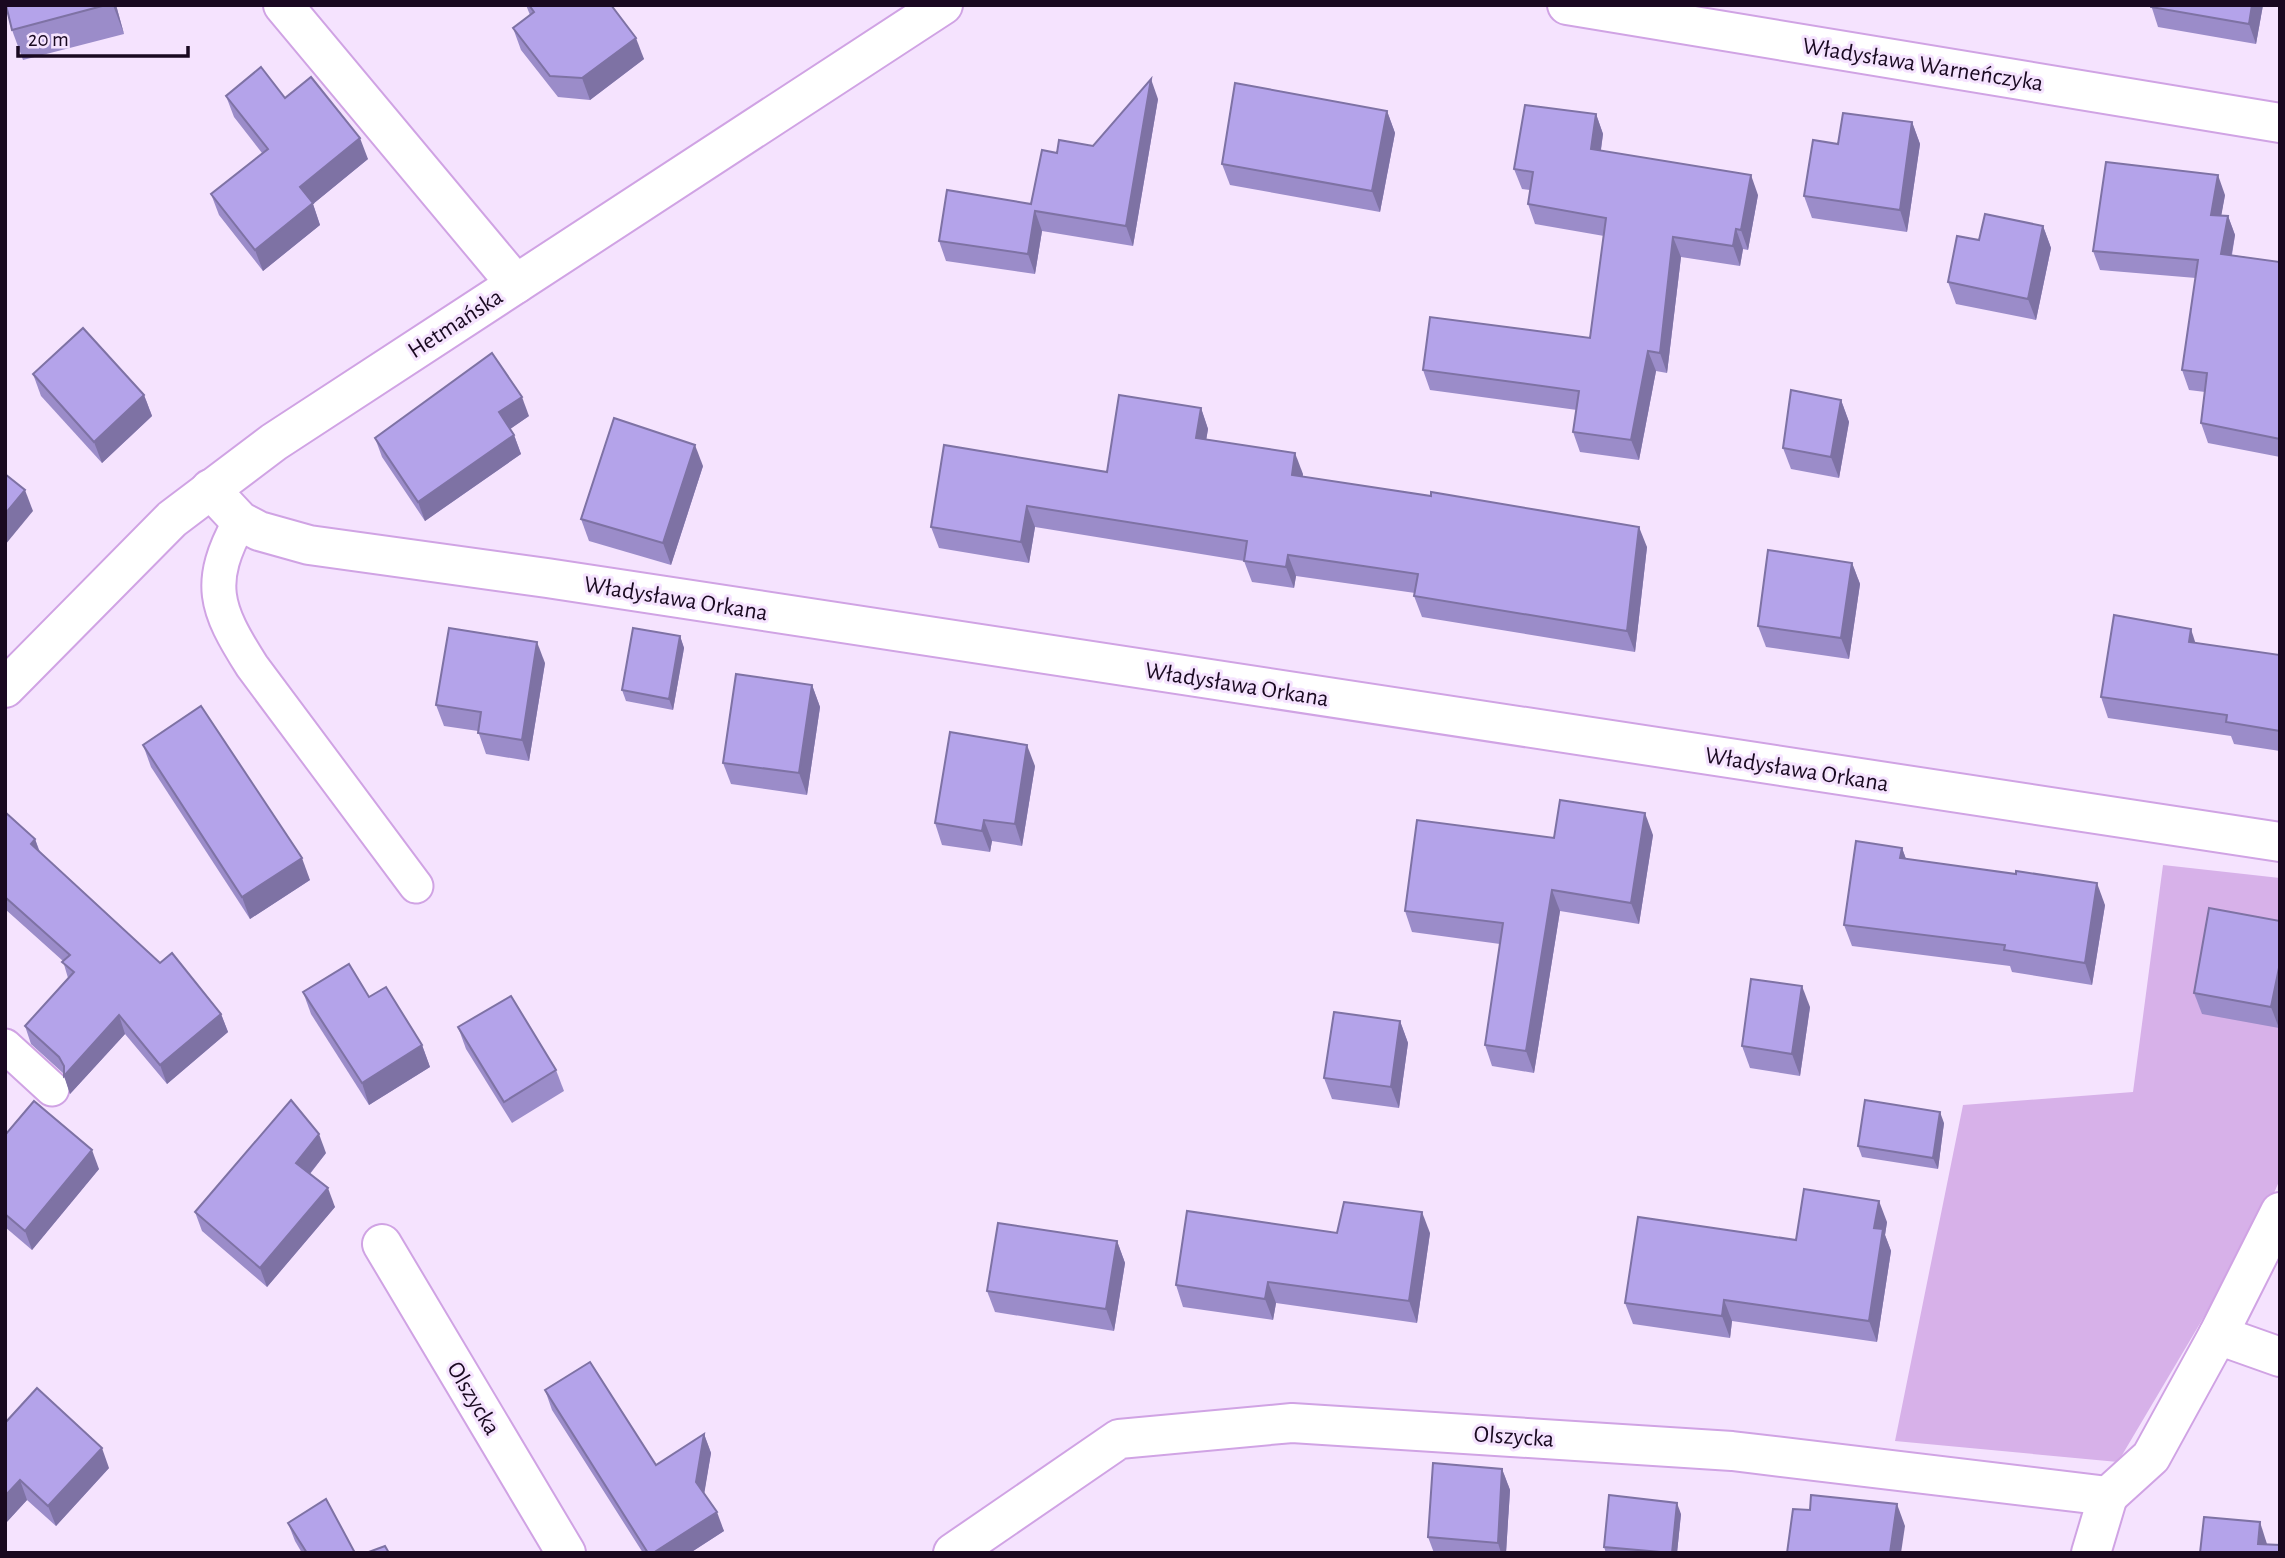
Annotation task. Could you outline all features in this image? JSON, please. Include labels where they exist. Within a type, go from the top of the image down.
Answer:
[{"type":"street","points":[[283,5],[516,284]]},
{"type":"street","name":"Hetmańska","points":[[5,688],[137,553],[210,489],[274,442],[943,5]]},
{"type":"street","name":"Władysława Warneńczyka","points":[[1567,5],[2280,123]]},
{"type":"street","name":"Władysława Orkana","points":[[210,489],[240,521],[259,531],[309,545],[547,578],[2280,842]]},
{"type":"street","points":[[2091,1553],[2108,1496],[2151,1457],[2218,1335],[2280,1212]]},
{"type":"street","name":"Olszycka","points":[[382,1244],[566,1553]]},
{"type":"street","points":[[2218,1335],[2280,1357]]},
{"type":"street","name":"Olszycka","points":[[953,1553],[1119,1439],[1292,1423],[1732,1451],[2108,1496]]},
{"type":"lane","points":[[240,521],[223,553],[218,576],[221,604],[233,636],[252,666],[416,886]]},
{"type":"lane","points":[[5,1046],[52,1089]]},
{"type":"shaded area","points":[[2163,865],[2280,878],[2280,1179],[2266,1212],[2118,1462],[1895,1441],[1963,1105],[2133,1092]]},
{"type":"building","points":[[6,5],[106,5],[12,30]]},
{"type":"building","points":[[529,5],[611,5],[636,38],[582,78],[550,76],[513,28],[534,12]]},
{"type":"building","points":[[2151,5],[2252,5],[2249,24]]},
{"type":"building","points":[[261,67],[285,98],[311,77],[360,138],[300,187],[313,203],[255,250],[211,194],[268,149],[226,96]]},
{"type":"building","points":[[1151,79],[1126,226],[1035,211],[1028,254],[939,241],[947,190],[1031,204],[1042,150],[1057,153],[1059,140],[1093,146]]},
{"type":"building","points":[[1235,83],[1387,111],[1372,191],[1222,164]]},
{"type":"building","points":[[1525,105],[1596,114],[1591,149],[1751,175],[1741,230],[1736,229],[1733,246],[1673,237],[1660,353],[1648,351],[1631,440],[1573,432],[1579,391],[1423,370],[1430,317],[1590,338],[1606,218],[1528,204],[1533,172],[1514,169]]},
{"type":"building","points":[[1843,113],[1912,122],[1900,210],[1804,196],[1813,140],[1838,144]]},
{"type":"building","points":[[2106,162],[2218,175],[2211,215],[2228,216],[2221,254],[2280,262],[2280,439],[2201,423],[2207,373],[2182,370],[2198,260],[2093,251]]},
{"type":"building","points":[[1985,214],[2043,226],[2028,299],[1948,282],[1957,236],[1979,240]]},
{"type":"building","points":[[83,328],[144,395],[94,442],[33,374]]},
{"type":"building","points":[[492,353],[522,397],[499,412],[514,435],[418,502],[375,438]]},
{"type":"building","points":[[1791,390],[1841,400],[1831,457],[1783,448]]},
{"type":"building","points":[[1119,395],[1201,408],[1196,438],[1295,453],[1292,475],[1431,496],[1431,492],[1639,527],[1627,631],[1414,596],[1418,574],[1288,555],[1286,567],[1244,561],[1247,541],[1027,506],[1021,542],[931,527],[944,445],[1107,472]]},
{"type":"building","points":[[614,418],[695,445],[663,543],[581,519]]},
{"type":"building","points":[[5,474],[25,490],[5,514]]},
{"type":"building","points":[[1768,550],[1852,563],[1841,638],[1758,626]]},
{"type":"building","points":[[2114,615],[2191,629],[2189,642],[2280,655],[2280,731],[2226,722],[2227,715],[2101,697]]},
{"type":"building","points":[[449,628],[537,642],[522,740],[478,733],[481,712],[436,705]]},
{"type":"building","points":[[633,628],[680,636],[669,699],[622,690]]},
{"type":"building","points":[[736,674],[812,685],[799,773],[723,763]]},
{"type":"building","points":[[201,706],[302,858],[242,897],[143,745]]},
{"type":"building","points":[[950,732],[1027,745],[1015,824],[984,820],[982,831],[935,823]]},
{"type":"building","points":[[1560,800],[1645,813],[1631,903],[1552,890],[1526,1051],[1485,1045],[1503,923],[1405,911],[1417,820],[1554,838]]},
{"type":"building","points":[[5,812],[35,839],[31,844],[160,963],[172,953],[221,1014],[160,1065],[119,1015],[64,1076],[64,1066],[59,1057],[25,1026],[74,972],[62,962],[70,955],[5,897]]},
{"type":"building","points":[[1856,841],[1902,848],[1900,858],[2097,883],[2085,963],[2004,950],[2005,945],[1844,925]]},
{"type":"building","points":[[2209,908],[2280,921],[2280,963],[2271,1007],[2194,993]]},
{"type":"building","points":[[349,964],[369,997],[386,987],[422,1045],[362,1083],[303,992]]},
{"type":"building","points":[[1751,979],[1802,986],[1792,1054],[1742,1046]]},
{"type":"building","points":[[511,996],[556,1070],[504,1102],[458,1027]]},
{"type":"building","points":[[1334,1012],[1400,1021],[1391,1087],[1324,1078]]},
{"type":"building","points":[[291,1100],[319,1134],[296,1163],[328,1188],[260,1268],[195,1212]]},
{"type":"building","points":[[1865,1100],[1940,1112],[1933,1158],[1858,1146]]},
{"type":"building","points":[[34,1101],[92,1150],[25,1231],[5,1214],[5,1135]]},
{"type":"building","points":[[1804,1189],[1879,1201],[1874,1228],[1883,1229],[1869,1321],[1724,1300],[1722,1316],[1625,1303],[1638,1217],[1796,1240]]},
{"type":"building","points":[[1344,1202],[1422,1212],[1409,1301],[1268,1282],[1265,1299],[1176,1285],[1187,1211],[1337,1233]]},
{"type":"building","points":[[998,1223],[1117,1241],[1106,1309],[987,1291]]},
{"type":"building","points":[[590,1362],[656,1465],[704,1434],[696,1482],[717,1512],[653,1553],[648,1553],[545,1390]]},
{"type":"building","points":[[37,1388],[102,1448],[48,1506],[20,1480],[5,1496],[5,1423]]},
{"type":"building","points":[[1433,1463],[1502,1469],[1498,1543],[1428,1537]]},
{"type":"building","points":[[1609,1495],[1677,1503],[1672,1553],[1604,1547]]},
{"type":"building","points":[[1811,1495],[1897,1504],[1890,1553],[1787,1553],[1793,1509],[1810,1510]]},
{"type":"building","points":[[326,1499],[355,1553],[307,1553],[288,1523]]},
{"type":"building","points":[[2204,1517],[2260,1522],[2258,1544],[2280,1545],[2280,1553],[2200,1553]]},
{"type":"building","points":[[385,1546],[389,1553],[366,1553]]}]
